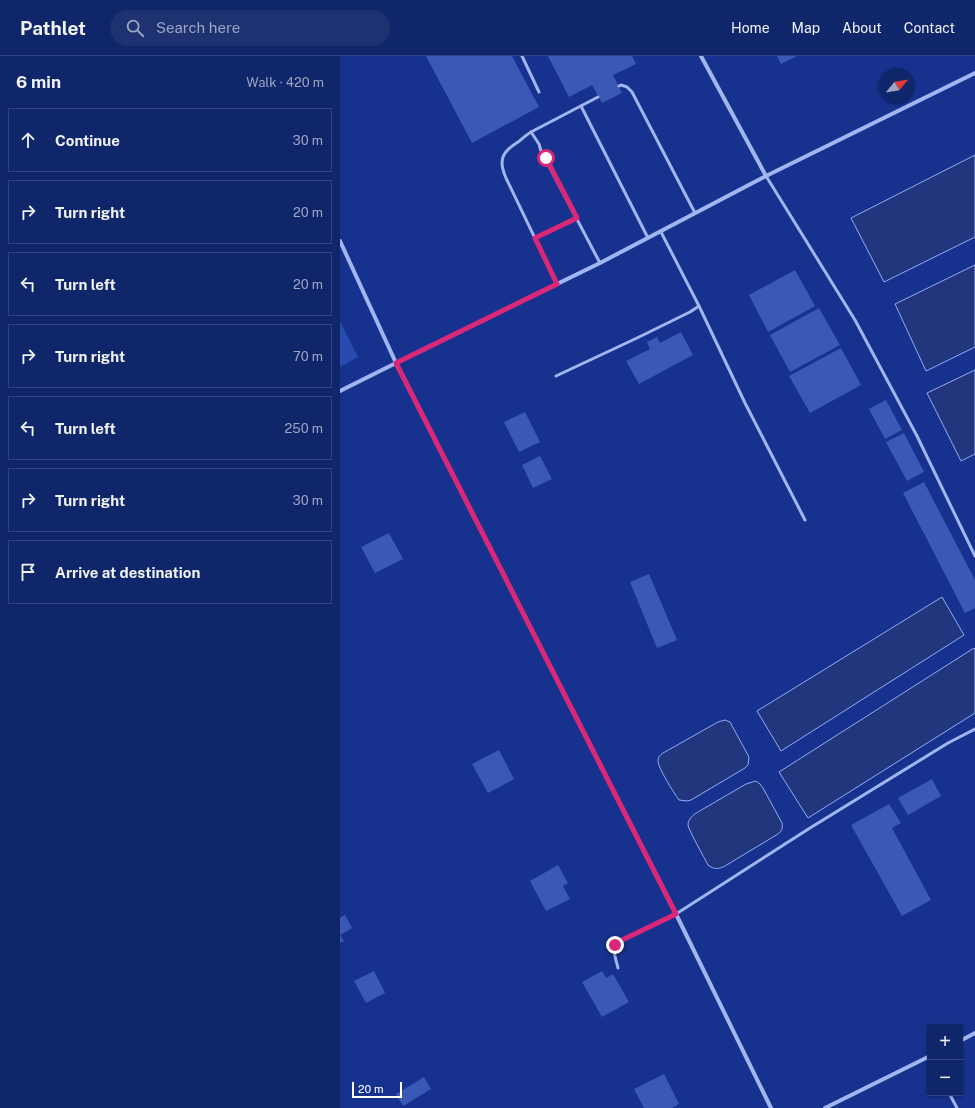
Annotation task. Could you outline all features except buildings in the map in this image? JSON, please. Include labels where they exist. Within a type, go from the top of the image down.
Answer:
[{"type":"street","points":[[701,56],[766,176]]},
{"type":"street","points":[[340,391],[600,263],[766,176],[975,73]]},
{"type":"street","points":[[340,241],[396,363],[676,914],[771,1108]]},
{"type":"street","points":[[963,1039],[975,1033]]},
{"type":"street","points":[[824,1108],[927,1057]]},
{"type":"lane","points":[[522,56],[539,92]]},
{"type":"lane","points":[[619,86],[621,85],[627,87],[632,92],[695,214]]},
{"type":"lane","points":[[557,284],[506,178],[501,163],[507,150],[520,141],[523,136],[598,97]]},
{"type":"lane","points":[[581,106],[648,238]]},
{"type":"lane","points":[[531,132],[539,144],[541,151],[600,263]]},
{"type":"lane","points":[[766,176],[855,320],[917,436],[975,556]]},
{"type":"lane","points":[[535,238],[577,218]]},
{"type":"lane","points":[[661,232],[805,520]]},
{"type":"lane","points":[[556,376],[637,338],[690,312],[699,306]]},
{"type":"lane","points":[[618,968],[614,949],[618,942],[676,914],[810,828],[975,729]]},
{"type":"lane","points":[[951,1096],[957,1108]]},
{"type":"shaded area","points":[[975,155],[975,237],[884,282],[851,218]]},
{"type":"shaded area","points":[[975,265],[975,347],[926,371],[895,304]]},
{"type":"shaded area","points":[[340,321],[358,357],[340,367]]},
{"type":"shaded area","points":[[975,370],[975,454],[961,461],[927,393]]},
{"type":"shaded area","points":[[942,597],[964,635],[781,751],[757,711]]},
{"type":"shaded area","points":[[974,648],[975,713],[808,818],[779,772]]},
{"type":"shaded area","points":[[725,720],[730,722],[749,757],[748,765],[691,800],[679,800],[661,769],[658,761],[660,755],[718,722]]},
{"type":"shaded area","points":[[756,781],[763,788],[782,823],[781,831],[725,866],[721,868],[710,867],[691,833],[688,825],[690,819],[698,812],[746,784]]},
{"type":"route","points":[[546,158],[577,218],[535,238],[557,284],[396,363],[676,914],[618,942],[615,945]]}]
